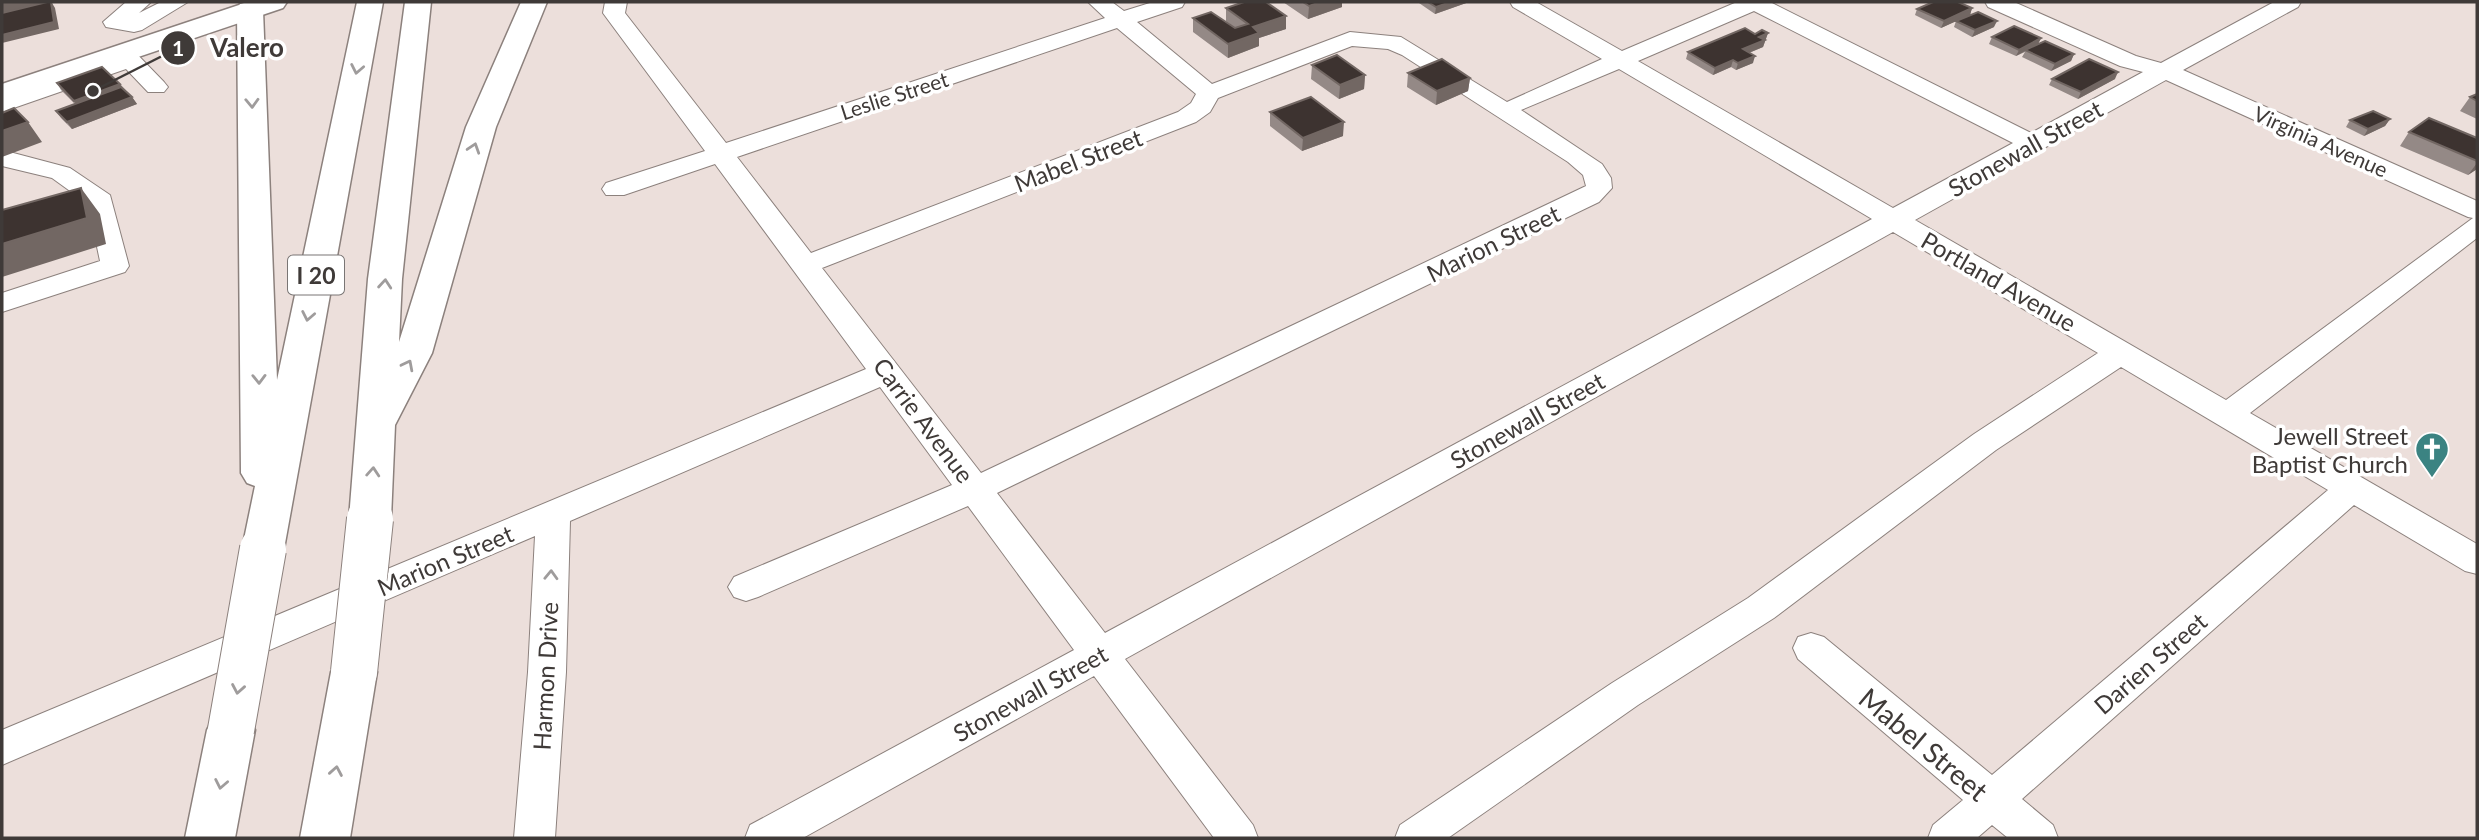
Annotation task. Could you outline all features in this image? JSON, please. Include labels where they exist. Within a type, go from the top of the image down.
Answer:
[{"type":"main road","name":"I 20","points":[[210,838],[263,549],[370,2]]},
{"type":"main road","points":[[325,838],[354,672],[377,426],[385,279],[418,2]]},
{"type":"main road","points":[[377,426],[414,353],[481,127],[534,2]]},
{"type":"main road","points":[[250,4],[263,549]]},
{"type":"main road","points":[[2,94],[128,75],[250,4]]},
{"type":"main road","points":[[2,87],[250,4]]},
{"type":"street","points":[[140,2],[114,22],[134,25],[177,2]]},
{"type":"street","name":"Carrie Avenue","points":[[616,2],[614,13],[1238,838]]},
{"type":"street","points":[[1098,2],[1209,93]]},
{"type":"street","name":"Leslie Street","points":[[615,189],[1174,2]]},
{"type":"street","name":"Portland Avenue","points":[[1521,2],[2477,561]]},
{"type":"street","points":[[1518,104],[1754,2],[2032,143]]},
{"type":"street","name":"Virginia Avenue","points":[[1996,2],[2128,61],[2165,71],[2477,211]]},
{"type":"street","name":"Virginia Avenue","points":[[2029,2],[2143,52],[2165,71]]},
{"type":"street","name":"Stonewall Street","points":[[765,838],[2165,71],[2283,3]]},
{"type":"street","name":"Marion Street","points":[[976,489],[1590,196],[1600,188],[1600,179],[1594,170],[1577,158],[1410,50],[1393,42],[1350,39],[1209,93]]},
{"type":"street","points":[[2,105],[33,89],[50,107],[65,100]]},
{"type":"street","name":"Mabel Street","points":[[804,265],[1187,117],[1201,107],[1209,93]]},
{"type":"street","points":[[2,158],[61,173],[101,201],[116,266],[2,303]]},
{"type":"street","points":[[2227,415],[2477,225]]},
{"type":"street","points":[[1415,838],[1625,694],[1761,608],[1985,442],[2121,352]]},
{"type":"street","name":"Marion Street","points":[[2,748],[888,372]]},
{"type":"street","name":"Darien Street","points":[[1948,838],[2352,488]]},
{"type":"street","points":[[747,587],[976,489]]},
{"type":"street","name":"Harmon Drive","points":[[535,838],[547,673],[553,514]]},
{"type":"street","name":"Mabel Street","points":[[1811,648],[2038,838]]},
{"type":"building","points":[[51,2],[54,22],[2,35],[2,13]]},
{"type":"building","points":[[1244,2],[1266,2],[1286,16],[1253,27],[1259,33],[1228,44],[1193,18],[1211,12],[1235,28],[1248,24],[1226,8]]},
{"type":"building","points":[[1303,2],[1321,2],[1309,6]]},
{"type":"building","points":[[1428,2],[1451,2],[1436,7]]},
{"type":"building","points":[[1933,2],[1958,2],[1972,8],[1944,21],[1917,9]]},
{"type":"building","points":[[1978,12],[1997,21],[1975,30],[1956,21]]},
{"type":"building","points":[[2014,26],[2041,38],[2019,50],[1992,37]]},
{"type":"building","points":[[1745,28],[1755,34],[1762,30],[1768,33],[1759,37],[1765,40],[1743,49],[1755,56],[1738,63],[1733,60],[1715,68],[1688,52]]},
{"type":"building","points":[[2045,41],[2074,54],[2055,64],[2025,50]]},
{"type":"building","points":[[1337,55],[1365,75],[1340,85],[1312,65]]},
{"type":"building","points":[[1442,59],[1470,78],[1437,91],[1408,73]]},
{"type":"building","points":[[2089,59],[2118,72],[2081,92],[2052,79]]},
{"type":"building","points":[[102,67],[120,84],[74,101],[57,83]]},
{"type":"building","points":[[121,87],[132,97],[67,122],[56,111]]},
{"type":"building","points":[[1311,97],[1344,122],[1303,138],[1270,112]]},
{"type":"building","points":[[14,108],[28,122],[2,131],[2,113]]},
{"type":"building","points":[[2373,111],[2390,119],[2368,129],[2350,120]]},
{"type":"building","points":[[2429,118],[2477,138],[2477,161],[2409,132]]},
{"type":"building","points":[[81,188],[87,218],[2,244],[2,210]]},
{"type":"place","name":"Valero","points":[[93,91]]},
{"type":"place","name":"Jewell Street Baptist Church","points":[[2432,479]]}]
